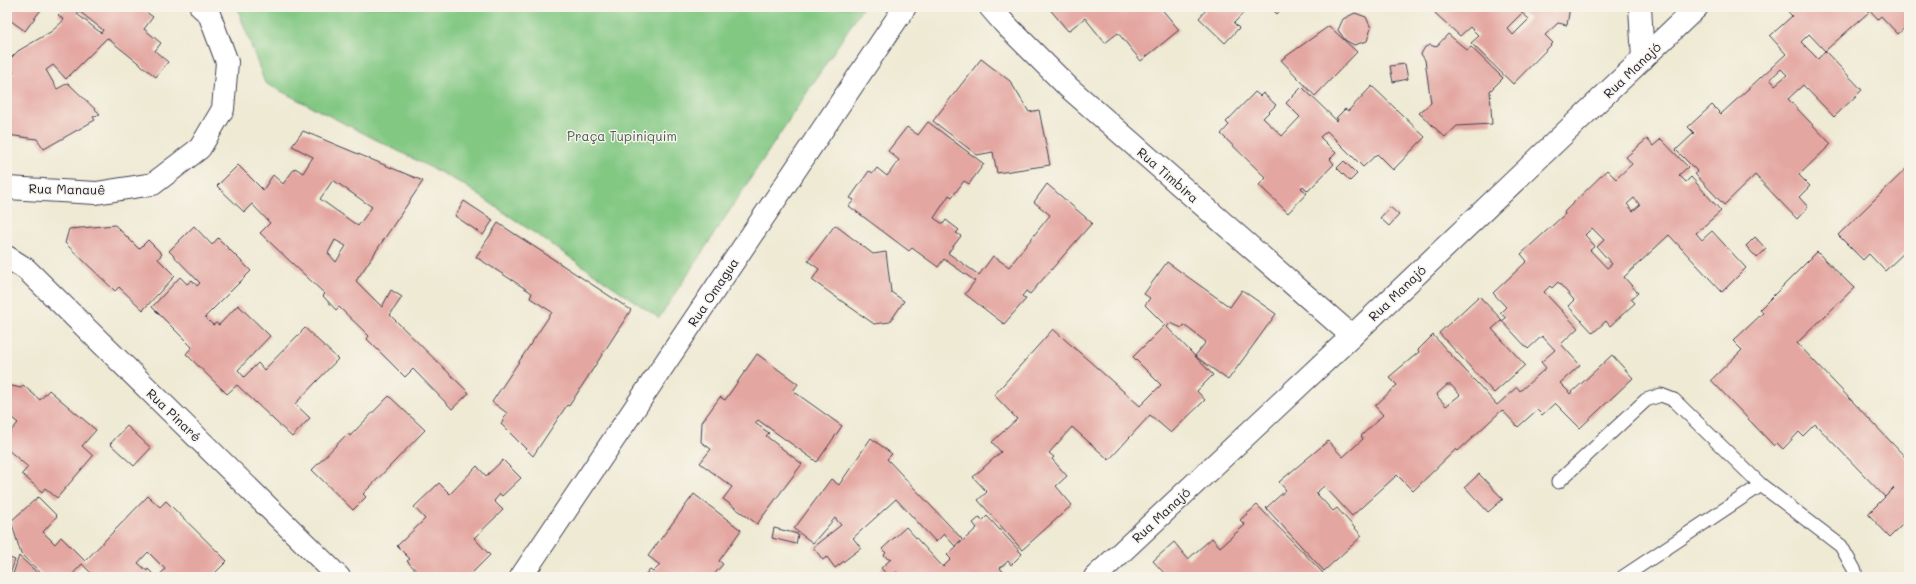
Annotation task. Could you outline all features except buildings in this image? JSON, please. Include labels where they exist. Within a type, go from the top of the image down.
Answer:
[{"type":"street","name":"Rua Manauê","points":[[7,188],[96,193],[153,184],[200,148],[223,109],[227,62],[209,14],[201,7]]},
{"type":"street","name":"Rua Omagua","points":[[521,577],[905,7]]},
{"type":"street","name":"Rua Timbira","points":[[990,7],[1003,22],[1068,86],[1352,336]]},
{"type":"street","points":[[1640,7],[1643,59]]},
{"type":"street","name":"Rua Manajó","points":[[1095,577],[1352,336],[1697,7]]},
{"type":"street","name":"Rua Pinaré","points":[[7,257],[26,269],[339,577]]},
{"type":"lane","points":[[1558,482],[1646,400],[1661,395],[1674,400],[1761,485],[1841,546],[1855,571],[1855,577]]},
{"type":"lane","points":[[1623,577],[1761,485]]},
{"type":"green space","name":"Praça Tupiniquim","points":[[237,7],[863,7],[659,318],[461,183],[265,83]]}]
